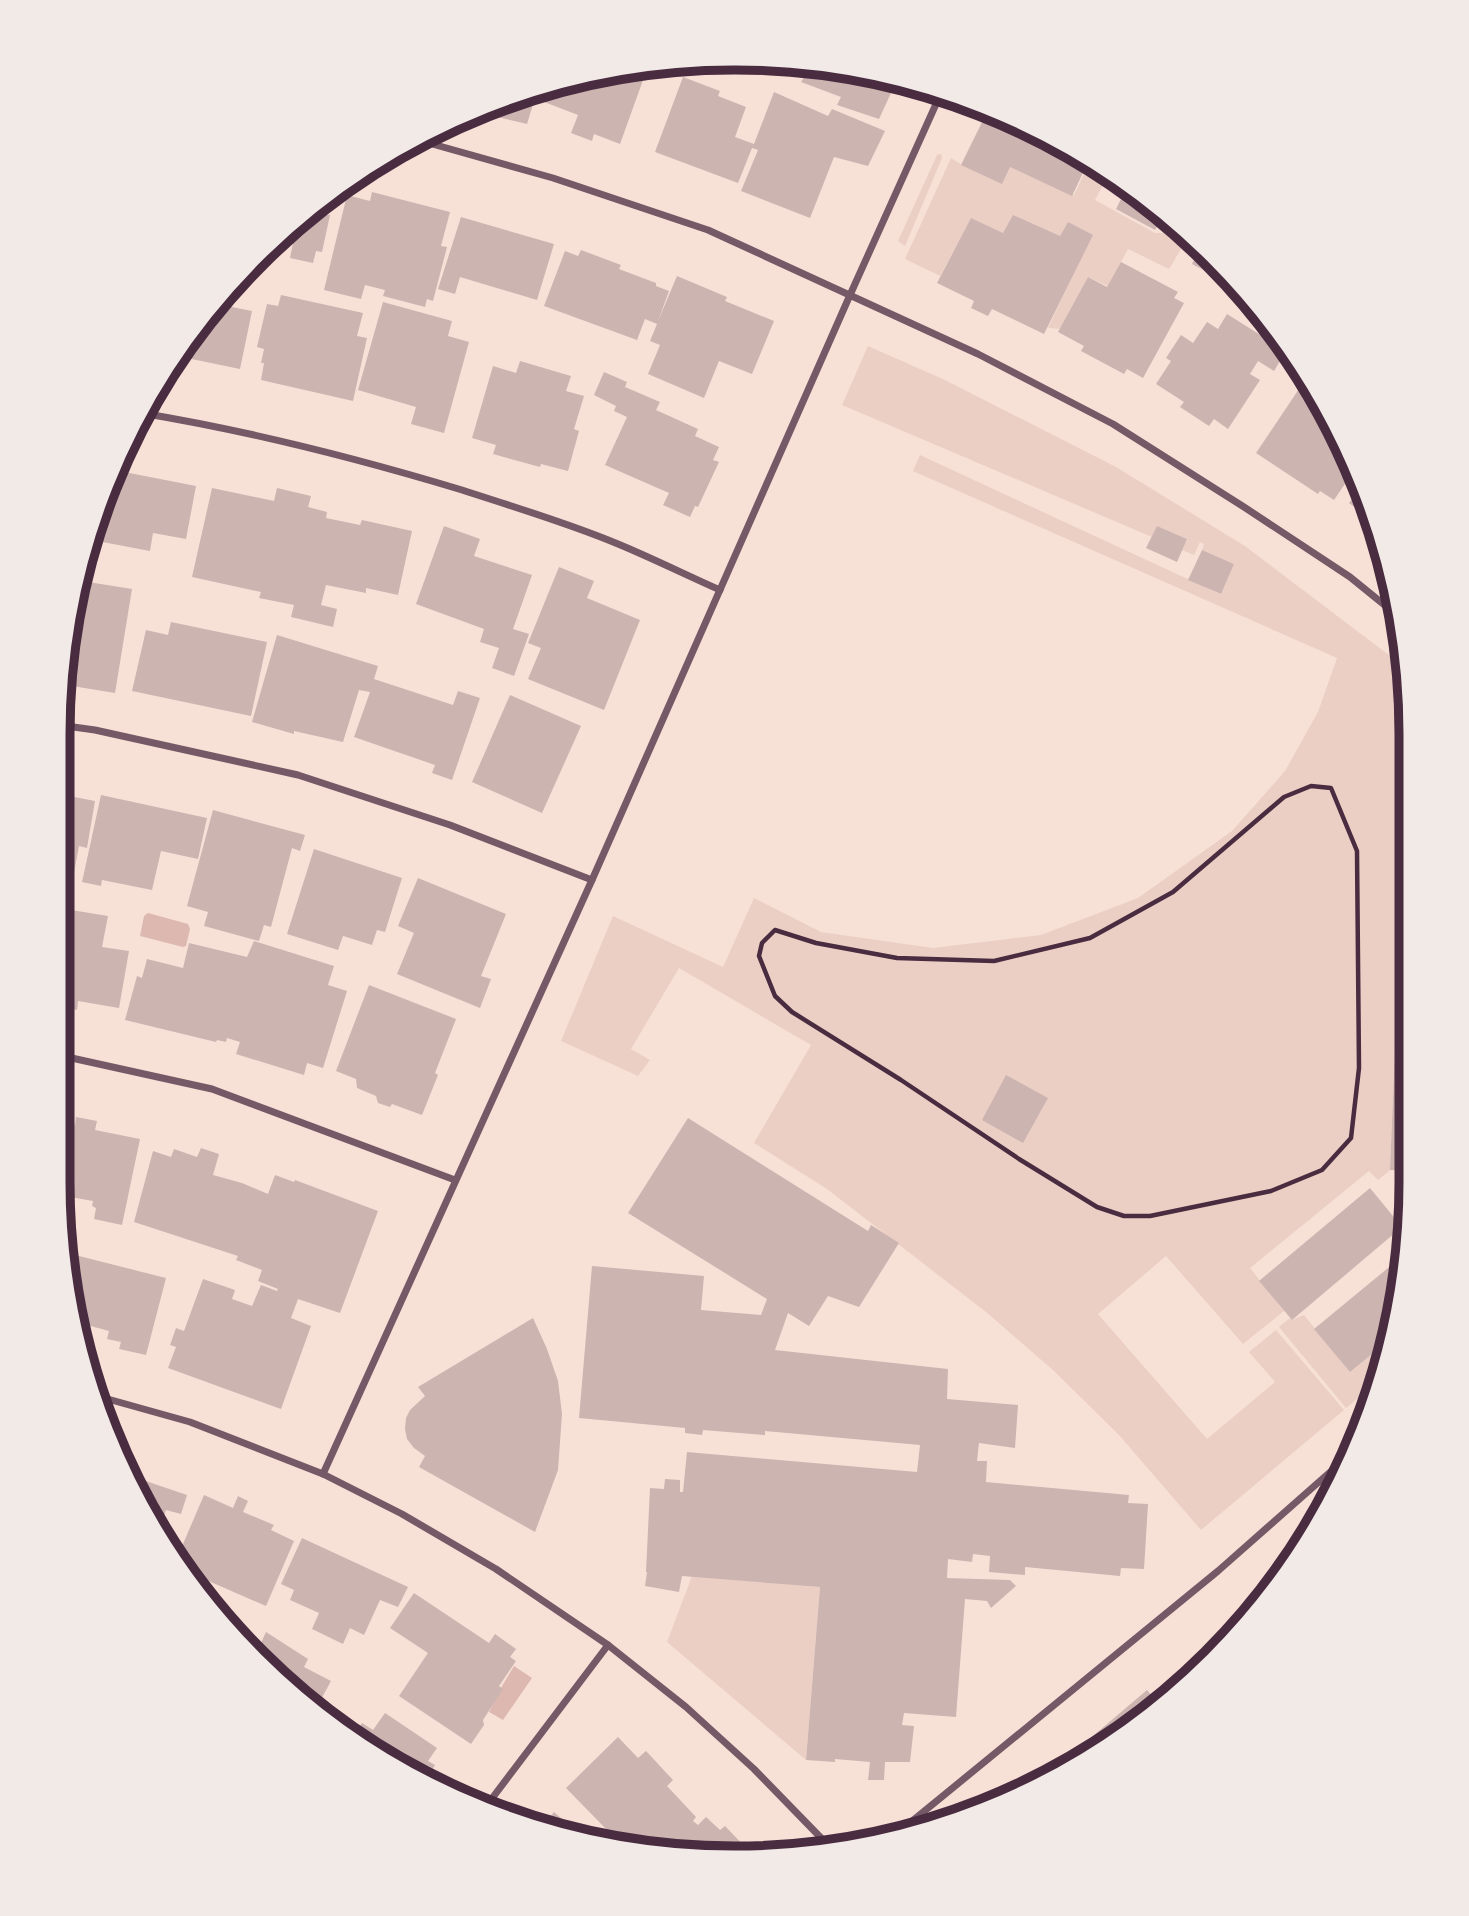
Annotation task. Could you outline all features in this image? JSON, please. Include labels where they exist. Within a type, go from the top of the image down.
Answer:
[{"type":"street","points":[[323,1474],[592,880],[937,102]]},
{"type":"street","points":[[432,144],[553,178],[708,230],[978,354],[1113,424],[1350,577],[1386,606]]},
{"type":"street","points":[[152,415],[295,443],[379,465],[514,507],[617,543],[720,590]]},
{"type":"street","points":[[70,727],[298,775],[450,825],[592,880]]},
{"type":"street","points":[[70,1058],[212,1089],[455,1180]]},
{"type":"street","points":[[106,1399],[190,1422],[323,1474],[402,1514],[496,1569],[608,1646],[695,1716],[754,1769],[823,1840]]},
{"type":"street","points":[[912,1821],[1218,1571],[1332,1470]]},
{"type":"street","points":[[491,1799],[608,1646]]},
{"type":"path","points":[[1311,786],[1331,788],[1357,851],[1359,1068],[1351,1138],[1322,1170],[1272,1191],[1150,1216],[1124,1216],[1097,1207],[792,1012],[775,996],[759,956],[762,943],[775,930],[816,943],[897,958],[994,961],[1090,938],[1174,892],[1284,797],[1311,786]]},
{"type":"shaded area","points":[[941,154],[942,158],[905,246],[898,241],[937,155]]},
{"type":"shaded area","points":[[951,158],[962,165],[1010,167],[1074,195],[1086,171],[1104,182],[1095,200],[1155,233],[1171,233],[1183,245],[1169,269],[1128,249],[1108,286],[1088,277],[1060,329],[1048,328],[1074,273],[1068,222],[1060,236],[1003,233],[971,219],[940,276],[905,259]]},
{"type":"shaded area","points":[[868,346],[945,380],[1116,467],[1245,546],[1394,659],[1399,734],[1399,920],[1390,1170],[1378,1180],[1369,1171],[1250,1268],[1284,1311],[1243,1344],[1166,1256],[1098,1314],[1207,1439],[1275,1382],[1249,1352],[1276,1330],[1344,1410],[1201,1530],[1119,1435],[1054,1371],[986,1312],[827,1189],[754,1143],[811,1045],[679,968],[631,1049],[650,1060],[638,1076],[561,1041],[613,916],[723,967],[754,898],[821,932],[933,948],[1041,935],[1138,898],[1232,831],[1285,771],[1318,712],[1337,658],[913,471],[920,455],[1220,594],[1234,564],[1202,550],[1204,544],[1200,542],[1194,555],[1182,550],[1187,539],[1157,526],[1152,537],[842,405]]},
{"type":"shaded area","points":[[148,913],[188,924],[190,929],[186,946],[140,936],[144,916]]},
{"type":"shaded area","points":[[1304,1315],[1350,1372],[1377,1350],[1365,1393],[1346,1408],[1279,1327],[1290,1318],[1292,1320]]},
{"type":"shaded area","points":[[692,1576],[820,1587],[806,1760],[667,1642]]},
{"type":"shaded area","points":[[514,1666],[532,1678],[503,1720],[489,1712]]},
{"type":"building","points":[[806,74],[892,90],[879,119],[837,105],[841,97],[801,82]]},
{"type":"building","points":[[644,77],[620,144],[594,134],[592,141],[571,133],[578,115],[539,100],[605,83]]},
{"type":"building","points":[[683,77],[720,91],[718,96],[746,107],[735,137],[754,144],[774,92],[828,116],[832,109],[885,131],[868,166],[834,157],[810,218],[741,191],[758,150],[752,148],[738,183],[655,152]]},
{"type":"building","points":[[534,101],[527,124],[493,116]]},
{"type":"building","points":[[984,119],[1084,170],[1072,196],[1010,167],[1002,184],[961,165]]},
{"type":"building","points":[[372,192],[450,212],[441,246],[447,247],[433,301],[427,299],[425,307],[383,296],[385,290],[365,285],[361,299],[324,290],[347,195],[370,201]]},
{"type":"building","points":[[1123,195],[1159,223],[1155,230],[1116,209]]},
{"type":"building","points":[[323,212],[330,215],[322,252],[316,251],[313,263],[290,258],[294,237]]},
{"type":"building","points":[[1013,215],[1060,236],[1068,222],[1093,235],[1044,334],[992,309],[988,316],[971,308],[974,301],[937,283],[971,218],[1003,233]]},
{"type":"building","points":[[461,217],[554,244],[537,300],[460,277],[455,294],[438,289]]},
{"type":"building","points":[[581,250],[621,265],[619,269],[669,291],[658,321],[677,276],[727,297],[725,301],[774,321],[752,374],[719,361],[704,398],[648,374],[660,345],[650,341],[657,324],[645,319],[637,340],[544,306],[565,251],[578,256]]},
{"type":"building","points":[[1196,257],[1215,276],[1192,264]]},
{"type":"building","points":[[1121,262],[1178,292],[1174,298],[1184,303],[1143,378],[1127,369],[1124,374],[1081,351],[1084,346],[1058,332],[1088,277],[1107,287]]},
{"type":"building","points":[[281,295],[363,313],[357,336],[367,338],[353,401],[261,380],[264,349],[257,347],[267,304],[278,306]]},
{"type":"building","points":[[383,302],[452,321],[448,336],[469,342],[444,433],[411,424],[416,407],[358,390]]},
{"type":"building","points":[[227,306],[252,311],[240,369],[187,358]]},
{"type":"building","points":[[1227,314],[1270,341],[1282,358],[1274,371],[1258,361],[1250,374],[1260,380],[1228,429],[1214,419],[1209,426],[1180,407],[1184,402],[1156,384],[1171,361],[1166,358],[1181,335],[1193,343],[1207,322],[1218,329]]},
{"type":"building","points":[[520,361],[571,376],[566,391],[584,396],[574,429],[579,431],[568,471],[541,464],[540,467],[493,454],[496,445],[472,438],[493,366],[516,373]]},
{"type":"building","points":[[604,372],[627,382],[625,387],[660,402],[656,410],[698,429],[695,436],[719,447],[713,460],[719,462],[698,507],[695,506],[690,517],[663,505],[669,493],[605,465],[627,417],[614,411],[616,406],[594,395]]},
{"type":"building","points":[[1300,387],[1348,480],[1334,500],[1320,491],[1318,494],[1256,453]]},
{"type":"building","points":[[125,472],[196,486],[186,539],[153,533],[150,551],[99,541]]},
{"type":"building","points":[[212,488],[274,501],[277,488],[311,496],[308,507],[327,512],[326,518],[360,525],[362,520],[412,531],[398,595],[366,588],[366,593],[326,585],[321,605],[337,609],[333,627],[291,617],[294,605],[259,598],[261,592],[192,577]]},
{"type":"building","points":[[1354,496],[1360,511],[1349,503]]},
{"type":"building","points":[[444,526],[480,539],[474,556],[532,575],[513,629],[529,634],[514,676],[492,668],[499,648],[480,642],[484,629],[416,604]]},
{"type":"building","points":[[1157,526],[1187,539],[1177,562],[1146,548]]},
{"type":"building","points":[[1202,550],[1234,564],[1221,594],[1188,580]]},
{"type":"building","points":[[559,567],[594,581],[587,598],[640,620],[604,710],[528,679],[541,648],[528,643]]},
{"type":"building","points":[[88,582],[132,589],[115,693],[72,686]]},
{"type":"building","points":[[171,622],[267,642],[251,716],[132,691],[146,630],[168,635]]},
{"type":"building","points":[[277,635],[378,666],[374,679],[453,705],[458,691],[480,698],[452,780],[432,773],[435,765],[354,737],[370,692],[359,690],[343,742],[294,731],[294,734],[252,722]]},
{"type":"building","points":[[510,695],[581,726],[542,813],[472,782]]},
{"type":"building","points":[[101,795],[207,818],[198,859],[161,851],[152,890],[102,880],[101,886],[82,882]]},
{"type":"building","points":[[70,796],[95,801],[87,848],[79,846],[73,878],[70,877]]},
{"type":"building","points":[[213,810],[305,835],[300,851],[292,848],[271,927],[264,925],[259,941],[204,926],[208,912],[187,906]]},
{"type":"building","points":[[314,849],[402,878],[385,932],[377,930],[372,945],[343,936],[338,950],[287,934]]},
{"type":"building","points":[[418,878],[506,914],[481,976],[491,979],[480,1008],[397,974],[414,933],[398,926]]},
{"type":"building","points":[[70,910],[108,916],[102,947],[129,951],[119,1008],[78,1001],[77,1010],[70,1009]]},
{"type":"building","points":[[1399,914],[1399,1171],[1390,1170]]},
{"type":"building","points":[[254,941],[334,966],[328,985],[347,991],[323,1068],[307,1063],[304,1075],[236,1054],[240,1042],[227,1038],[226,1042],[216,1042],[125,1020],[137,976],[142,978],[147,959],[183,968],[189,943],[247,957]]},
{"type":"building","points":[[369,985],[456,1019],[422,1115],[392,1104],[390,1107],[378,1103],[376,1096],[357,1088],[356,1079],[336,1071]]},
{"type":"building","points":[[1006,1075],[1048,1098],[1023,1143],[982,1120]]},
{"type":"building","points":[[76,1117],[97,1121],[95,1130],[140,1139],[122,1225],[94,1219],[96,1208],[92,1206],[93,1201],[70,1197],[70,1124],[75,1125]]},
{"type":"building","points":[[688,1118],[868,1231],[871,1225],[899,1243],[859,1307],[828,1296],[809,1326],[788,1313],[775,1350],[948,1369],[947,1399],[1018,1405],[1015,1448],[979,1443],[977,1461],[987,1461],[986,1482],[1129,1495],[1128,1503],[1148,1504],[1144,1569],[1121,1568],[1120,1576],[1025,1567],[1025,1575],[989,1572],[990,1556],[973,1554],[972,1562],[948,1559],[947,1578],[1010,1580],[1016,1586],[991,1608],[987,1601],[965,1599],[956,1717],[904,1713],[902,1725],[914,1726],[910,1762],[885,1762],[884,1780],[868,1780],[870,1762],[806,1760],[820,1587],[682,1576],[679,1592],[645,1586],[650,1488],[664,1489],[665,1479],[680,1480],[680,1492],[683,1492],[687,1452],[917,1472],[920,1445],[765,1431],[765,1435],[703,1430],[702,1435],[685,1433],[685,1428],[579,1418],[592,1266],[704,1276],[701,1310],[761,1315],[767,1299],[628,1213]]},
{"type":"building","points":[[201,1148],[219,1154],[213,1175],[268,1194],[275,1175],[378,1211],[340,1313],[298,1299],[291,1318],[311,1326],[281,1409],[168,1368],[176,1347],[170,1345],[176,1328],[184,1331],[203,1279],[235,1290],[232,1299],[252,1306],[261,1285],[277,1291],[278,1289],[258,1281],[262,1270],[236,1260],[238,1256],[134,1222],[153,1151],[171,1157],[174,1149],[197,1157]]},
{"type":"building","points":[[1370,1188],[1398,1222],[1397,1231],[1292,1320],[1259,1281]]},
{"type":"building","points":[[75,1256],[166,1278],[146,1355],[119,1349],[121,1342],[107,1339],[109,1331],[86,1325]]},
{"type":"building","points":[[1394,1263],[1377,1350],[1350,1372],[1314,1329]]},
{"type":"building","points":[[533,1318],[558,1381],[562,1414],[558,1470],[535,1532],[419,1467],[425,1456],[407,1439],[405,1429],[410,1410],[425,1396],[418,1387]]},
{"type":"building","points":[[141,1479],[187,1495],[181,1514],[166,1510],[163,1520]]},
{"type":"building","points":[[204,1495],[233,1508],[238,1496],[248,1501],[243,1512],[274,1525],[271,1530],[294,1541],[266,1606],[201,1578],[181,1549]]},
{"type":"building","points":[[302,1538],[408,1587],[398,1607],[380,1600],[364,1635],[350,1628],[343,1644],[312,1629],[319,1613],[290,1600],[294,1590],[281,1584]]},
{"type":"building","points":[[414,1593],[489,1643],[495,1634],[516,1649],[510,1657],[516,1661],[499,1686],[503,1689],[471,1744],[399,1696],[428,1653],[390,1628]]},
{"type":"building","points":[[266,1632],[308,1659],[304,1667],[331,1681],[320,1701],[296,1681],[260,1646]]},
{"type":"building","points":[[1204,1651],[1173,1681],[1172,1679]]},
{"type":"building","points":[[1147,1690],[1153,1697],[1104,1734],[1080,1747]]},
{"type":"building","points":[[321,1701],[335,1708],[333,1711]]},
{"type":"building","points":[[385,1713],[437,1748],[428,1761],[435,1765],[431,1772],[358,1729],[362,1723],[373,1730]]},
{"type":"building","points":[[618,1737],[638,1758],[646,1751],[673,1780],[667,1786],[696,1817],[693,1821],[698,1825],[706,1817],[720,1830],[725,1826],[744,1846],[691,1845],[604,1833],[607,1830],[566,1788]]},
{"type":"building","points":[[554,1812],[568,1824],[563,1823],[548,1819]]}]
